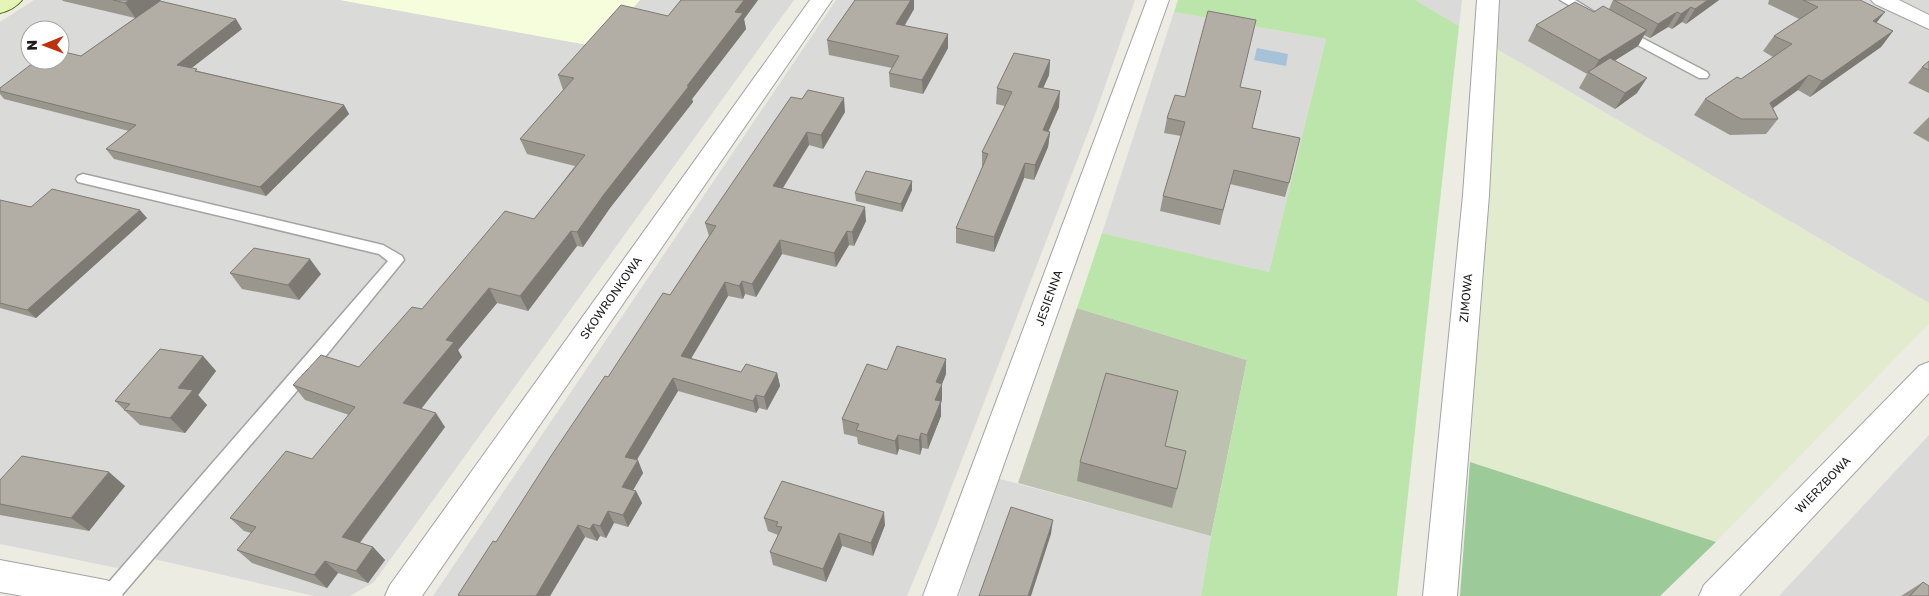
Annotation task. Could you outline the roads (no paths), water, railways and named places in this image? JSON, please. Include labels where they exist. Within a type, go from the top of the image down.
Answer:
[{"type":"street","points":[[0,7],[11,0]]},
{"type":"street","name":"SKOWRONKOWA","points":[[402,596],[821,0]]},
{"type":"street","name":"JESIENNA","points":[[940,596],[1158,0]]},
{"type":"street","name":"ZIMOWA","points":[[1440,596],[1476,195],[1488,0]]},
{"type":"street","points":[[1882,0],[1929,23]]},
{"type":"street","name":"WIERZBOWA","points":[[1716,596],[1929,374]]},
{"type":"street","points":[[0,576],[108,596]]},
{"type":"lane","points":[[1566,0],[1703,75]]},
{"type":"lane","points":[[82,179],[384,250],[397,260],[296,380],[108,596]]},
{"type":"water","points":[[1257,48],[1288,54],[1286,66],[1254,60]]}]
